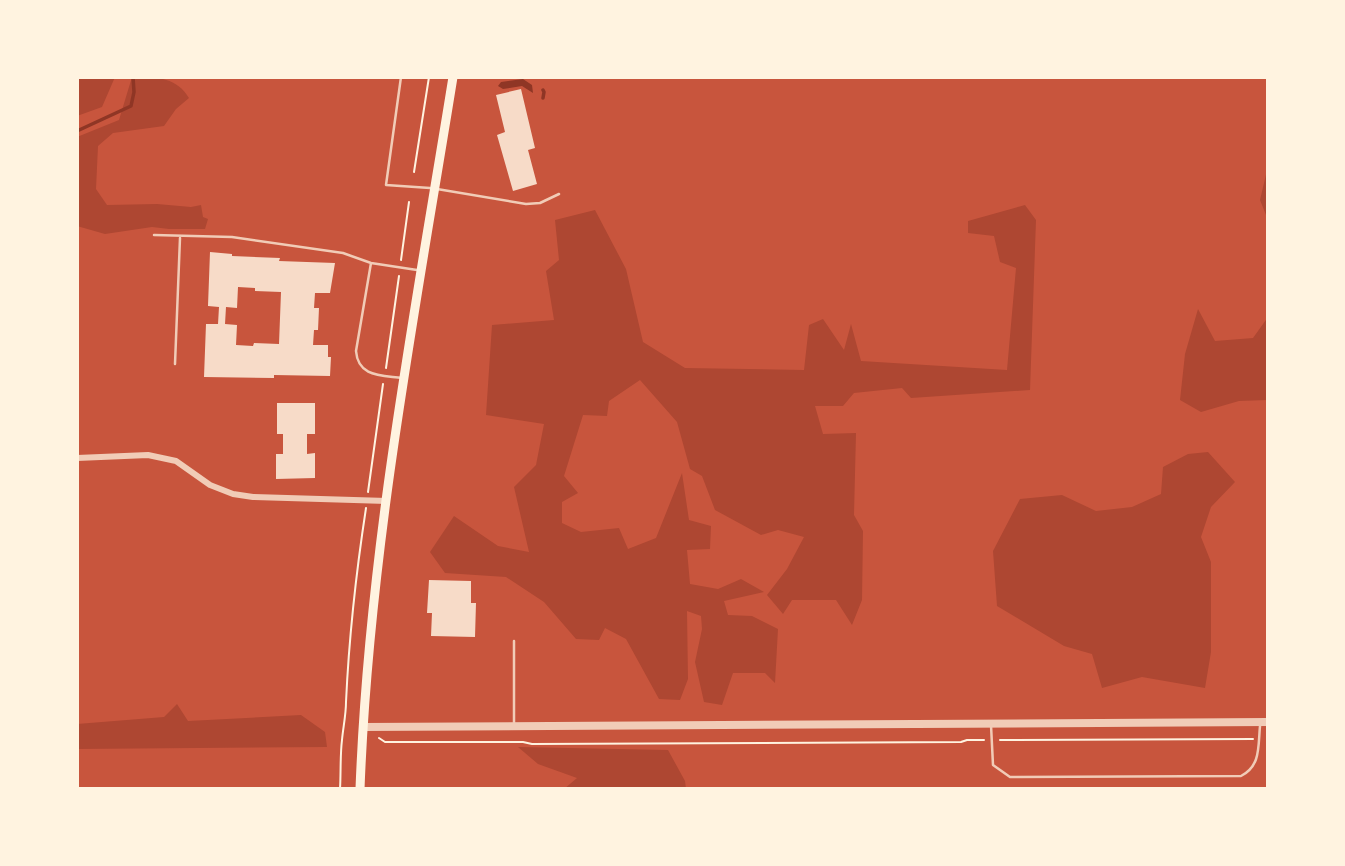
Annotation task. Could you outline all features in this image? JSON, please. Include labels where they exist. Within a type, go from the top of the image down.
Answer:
[{"type":"main road","points":[[360,789],[370,637],[387,501],[404,378],[453,77]]},
{"type":"street","points":[[77,458],[148,456],[176,461],[210,485],[233,494],[253,497],[387,501]]},
{"type":"street","points":[[363,727],[1264,722]]},
{"type":"lane","points":[[401,77],[386,185],[435,189],[526,204],[540,203],[559,194]]},
{"type":"lane","points":[[154,235],[232,237],[343,253],[371,263],[422,271]]},
{"type":"lane","points":[[175,364],[180,236]]},
{"type":"lane","points":[[371,263],[356,351],[357,362],[363,370],[374,374],[404,378]]},
{"type":"lane","points":[[514,641],[514,726]]},
{"type":"lane","points":[[991,725],[993,765],[1010,777],[1241,776],[1257,763],[1264,722]]},
{"type":"path","points":[[414,172],[429,77]]},
{"type":"path","points":[[363,727],[384,742],[961,743],[967,740],[1259,739]]},
{"type":"shaded area","points":[[77,77],[115,77],[102,107],[77,116]]},
{"type":"shaded area","points":[[132,77],[164,79],[178,85],[189,98],[176,109],[164,126],[113,133],[98,146],[96,189],[107,205],[201,205],[203,217],[208,219],[205,229],[152,227],[105,234],[77,226],[77,137],[119,120]]},
{"type":"shaded area","points":[[523,79],[532,85],[533,93],[522,86],[503,89],[498,86],[501,82]]},
{"type":"shaded area","points":[[1268,166],[1268,220],[1260,200]]},
{"type":"shaded area","points":[[1025,205],[1036,220],[1030,390],[911,398],[902,388],[854,393],[843,406],[815,406],[823,434],[856,433],[854,515],[863,531],[862,600],[852,625],[836,600],[792,600],[783,614],[767,595],[787,569],[804,537],[778,530],[761,535],[715,510],[702,476],[690,469],[677,422],[640,380],[609,401],[607,416],[583,415],[564,476],[578,493],[562,502],[562,523],[581,532],[619,528],[628,549],[656,538],[682,473],[689,520],[711,526],[710,549],[687,550],[690,584],[718,589],[741,579],[764,592],[724,601],[728,615],[752,616],[778,629],[775,683],[765,673],[733,673],[722,705],[704,702],[695,662],[702,629],[701,616],[687,611],[688,679],[680,700],[659,699],[626,639],[605,628],[599,640],[576,639],[544,602],[506,577],[445,573],[430,552],[454,516],[498,546],[529,552],[514,487],[536,465],[544,424],[486,415],[492,325],[554,320],[546,271],[559,260],[555,220],[595,210],[626,269],[643,342],[685,368],[804,370],[809,325],[823,319],[844,350],[851,324],[861,361],[1007,370],[1016,268],[1000,262],[994,236],[968,233],[968,221]]},
{"type":"shaded area","points":[[1198,309],[1215,341],[1253,338],[1268,317],[1268,400],[1239,401],[1201,412],[1180,400],[1185,354]]},
{"type":"shaded area","points":[[1208,452],[1235,482],[1211,507],[1201,537],[1211,562],[1211,652],[1205,688],[1142,677],[1102,688],[1092,654],[1064,646],[997,606],[993,551],[1020,499],[1062,495],[1096,511],[1132,507],[1161,494],[1163,467],[1188,454]]},
{"type":"shaded area","points":[[177,704],[188,721],[301,715],[325,732],[327,747],[77,749],[77,724],[164,717]]},
{"type":"shaded area","points":[[518,747],[668,750],[685,781],[686,789],[564,789],[577,778],[538,764]]},
{"type":"building","points":[[521,89],[535,148],[528,150],[537,184],[513,191],[497,135],[505,132],[496,95]]},
{"type":"building","points":[[210,252],[232,256],[280,258],[279,261],[335,263],[330,293],[315,293],[314,308],[319,308],[318,330],[314,330],[313,345],[328,345],[328,357],[331,357],[330,376],[204,377],[206,324],[218,324],[219,307],[208,306]],"holes":[[[238,287],[255,288],[255,291],[281,292],[279,344],[236,345],[237,325],[225,324],[226,307],[237,308]]]},
{"type":"building","points":[[277,403],[315,403],[315,434],[307,434],[307,454],[315,453],[315,478],[276,479],[276,454],[283,454],[283,434],[277,434]]},
{"type":"building","points":[[429,580],[471,581],[471,603],[476,603],[475,637],[431,636],[432,613],[427,613]]},
{"type":"waterway","points":[[77,131],[131,106],[133,77]]},
{"type":"waterway","points":[[543,90],[543,98]]}]
